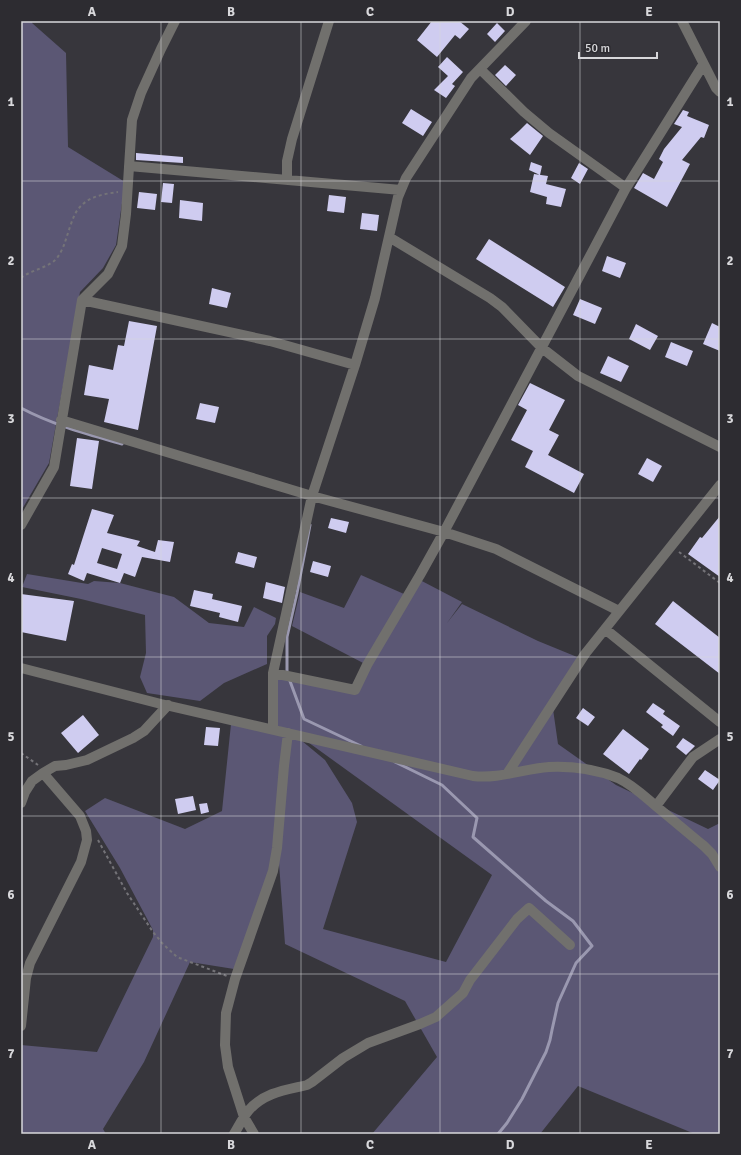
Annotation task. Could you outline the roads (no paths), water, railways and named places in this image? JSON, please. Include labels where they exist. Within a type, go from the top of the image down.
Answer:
[{"type":"street","points":[[21,525],[54,467],[82,300],[108,274],[122,246],[128,192],[132,120],[142,92],[175,21]]},
{"type":"street","points":[[287,180],[287,161],[292,139],[329,21]]},
{"type":"street","points":[[272,729],[273,673],[312,496],[355,365],[375,298],[398,197],[406,178],[471,78],[526,21]]},
{"type":"street","points":[[682,21],[703,65],[716,88],[720,92]]},
{"type":"street","points":[[273,673],[355,690],[367,665],[444,532],[626,188],[703,65]]},
{"type":"street","points":[[480,69],[524,112],[549,133],[626,188]]},
{"type":"street","points":[[129,166],[401,190]]},
{"type":"street","points":[[389,237],[502,307],[542,348],[578,376],[720,447]]},
{"type":"street","points":[[82,300],[270,342],[355,365]]},
{"type":"street","points":[[61,420],[312,496],[444,532],[496,549],[619,611]]},
{"type":"street","points":[[507,774],[585,654],[671,546],[717,497],[720,485]]},
{"type":"street","points":[[605,629],[720,722]]},
{"type":"street","points":[[21,668],[168,705],[473,776],[487,777],[548,767],[590,770],[607,774],[639,791],[704,846],[712,854],[720,867]]},
{"type":"street","points":[[21,803],[25,792],[32,781],[43,771],[55,766],[88,760],[133,738],[144,731],[168,705]]},
{"type":"street","points":[[254,1134],[244,1117],[228,1067],[225,1045],[226,1013],[235,979],[273,871],[278,848],[288,733]]},
{"type":"street","points":[[656,806],[693,757],[720,738]]},
{"type":"street","points":[[21,1026],[26,978],[30,963],[81,862],[87,840],[86,831],[80,816],[43,771]]},
{"type":"street","points":[[234,1134],[248,1111],[256,1102],[268,1095],[307,1085],[343,1058],[368,1043],[436,1017],[462,993],[470,980],[517,918],[529,908],[570,945]]},
{"type":"waterway","points":[[21,408],[83,433],[122,444]]},
{"type":"waterway","points":[[310,525],[287,637],[287,673],[304,719],[361,746]]},
{"type":"waterway","points":[[395,762],[442,785],[477,818],[473,837],[546,901],[573,921],[592,946],[576,963],[558,1003],[546,1052],[522,1099],[507,1123],[498,1134]]}]
